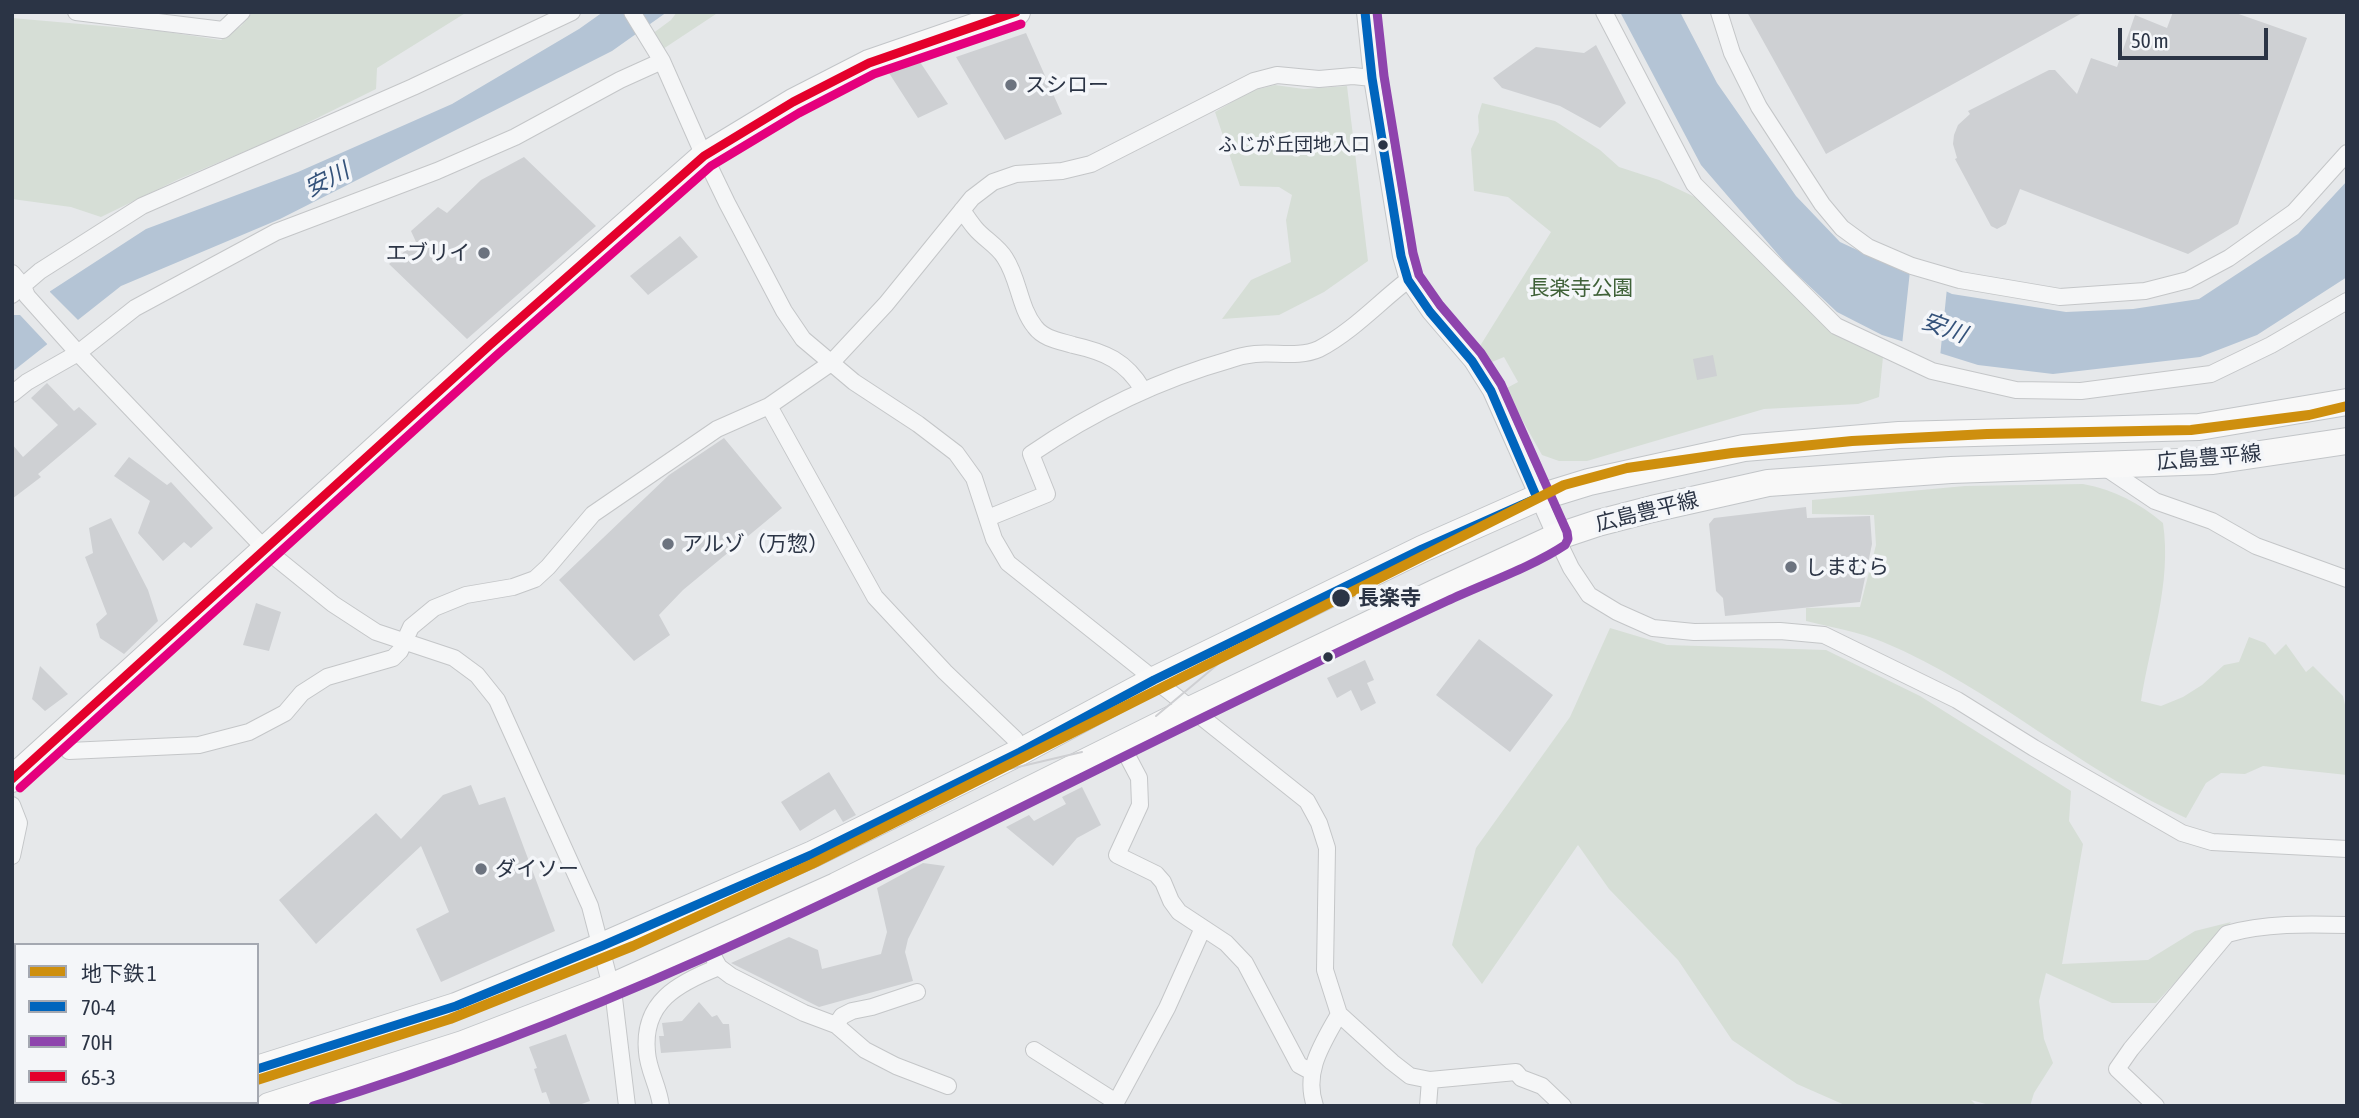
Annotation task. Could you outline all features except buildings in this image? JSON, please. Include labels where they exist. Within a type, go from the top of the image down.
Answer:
[{"type":"main road","points":[[12,779],[490,345],[704,156],[793,102],[869,62],[1017,12]]},
{"type":"main road","name":"広島豊平線","points":[[259,1068],[456,1006],[814,854],[1020,751],[1154,680],[1422,550],[1537,498],[1590,482],[1744,448],[1899,435],[2199,427],[2347,402]]},
{"type":"main road","name":"広島豊平線","points":[[269,1106],[463,1044],[611,987],[712,956],[836,886],[1121,744],[1556,537],[1652,509],[1768,483],[1951,470],[2213,461],[2347,441]]},
{"type":"street","points":[[76,12],[157,16],[223,30],[242,12]]},
{"type":"street","points":[[21,292],[60,258],[142,206],[413,87],[572,12]]},
{"type":"street","points":[[632,12],[660,58],[704,156],[784,311],[803,339],[853,382],[918,424],[956,453],[974,478],[993,539],[1008,563],[1307,801],[1319,822],[1327,848],[1325,970],[1339,1014],[1410,1076],[1430,1080],[1516,1072],[1542,1086],[1563,1106]]},
{"type":"street","points":[[1365,12],[1372,78],[1401,256],[1408,280],[1430,313],[1472,361],[1491,391],[1537,498],[1571,568],[1589,595],[1617,612],[1653,628],[1694,632],[1780,631],[1824,635],[1957,700],[2182,833],[2212,842],[2347,849]]},
{"type":"street","points":[[1604,12],[1694,184],[1836,326],[1932,371],[2016,390],[2081,391],[2211,374],[2271,345],[2347,301]]},
{"type":"street","points":[[1719,12],[1732,53],[1759,107],[1822,204],[1842,229],[1868,247],[1912,266],[1960,280],[2060,297],[2145,291],[2189,280],[2229,258],[2294,212],[2347,153]]},
{"type":"street","points":[[12,394],[135,308],[276,232],[460,161],[515,136],[660,58]]},
{"type":"street","points":[[69,751],[199,745],[249,732],[285,713],[302,693],[327,677],[393,658],[401,651],[411,627],[434,608],[466,595],[513,587],[535,579],[593,514],[717,429],[769,406],[831,363],[886,304],[972,198],[993,182],[1016,174],[1062,171],[1091,164],[1254,81],[1277,75],[1319,79],[1353,76],[1372,78]]},
{"type":"street","points":[[962,210],[975,228],[1004,255],[1015,274],[1021,301],[1035,328],[1051,339],[1088,348],[1113,358],[1133,372],[1143,390]]},
{"type":"street","points":[[12,273],[21,292],[265,549],[333,604],[376,632],[454,658],[477,675],[497,700],[590,906],[611,987],[627,1106]]},
{"type":"street","points":[[988,518],[1047,495],[1031,454],[1062,433],[1143,390],[1228,360],[1255,354],[1294,354],[1316,350],[1351,329],[1408,280]]},
{"type":"street","points":[[769,406],[875,597],[945,672],[1015,739],[1020,751]]},
{"type":"street","points":[[2100,464],[2155,501],[2212,521],[2256,546],[2347,579]]},
{"type":"street","points":[[1121,744],[1139,778],[1140,805],[1117,855],[1156,874],[1179,912],[1226,943],[1245,962],[1298,1065],[1312,1072]]},
{"type":"street","points":[[12,805],[19,823],[12,856]]},
{"type":"street","points":[[2156,1106],[2117,1069],[2130,1049],[2227,934],[2240,930],[2313,924],[2347,925]]},
{"type":"street","points":[[1034,1050],[1115,1104],[1167,1008],[1203,928]]},
{"type":"street","points":[[661,1106],[647,1054],[647,1025],[665,996],[712,956],[731,976],[804,1013],[836,1025],[865,1050],[896,1066],[948,1086]]},
{"type":"street","points":[[836,1025],[842,1016],[852,1011],[917,992]]},
{"type":"street","points":[[1315,1106],[1310,1082],[1316,1056],[1339,1014]]},
{"type":"street","points":[[1428,1106],[1430,1080]]},
{"type":"green space","points":[[253,12],[467,12],[377,68],[376,89],[279,137],[179,179],[101,217],[71,207],[12,199],[12,18],[160,31],[221,40],[241,26]]},
{"type":"green space","points":[[677,12],[719,12],[663,49],[652,34]]},
{"type":"green space","points":[[1275,85],[1304,89],[1347,86],[1368,261],[1324,292],[1279,315],[1222,319],[1251,280],[1291,262],[1286,220],[1292,195],[1279,187],[1240,186],[1215,112],[1251,91]]},
{"type":"green space","name":"長楽寺公園","points":[[1482,103],[1555,121],[1600,150],[1619,167],[1659,180],[1697,198],[1829,327],[1883,357],[1879,397],[1858,404],[1764,409],[1587,461],[1559,461],[1542,455],[1505,389],[1518,382],[1504,357],[1492,362],[1480,346],[1551,232],[1508,197],[1474,191],[1471,149],[1479,132],[1478,116]]},
{"type":"green space","points":[[2083,484],[2126,498],[2163,523],[2165,568],[2141,701],[2161,706],[2183,697],[2202,685],[2224,665],[2239,662],[2249,637],[2265,643],[2275,655],[2286,644],[2306,672],[2313,666],[2343,696],[2347,714],[2347,775],[2263,766],[2245,774],[2221,773],[2206,783],[2186,818],[2109,777],[1998,705],[1923,661],[1874,638],[1806,621],[1806,608],[1860,607],[1876,545],[1874,515],[1812,514],[1812,500],[1965,486]]},
{"type":"green space","points":[[1610,628],[1667,645],[1826,650],[1920,696],[2071,791],[2069,821],[2083,844],[2062,964],[2148,960],[2195,931],[2231,922],[2156,1003],[2112,1003],[2046,973],[2039,1001],[2044,1039],[2053,1063],[2034,1093],[2030,1106],[1993,1106],[1971,1100],[1977,1106],[1847,1106],[1797,1084],[1732,1040],[1678,960],[1609,889],[1578,845],[1482,984],[1452,945],[1476,848],[1570,717]]},
{"type":"water","name":"安川","points":[[603,12],[667,12],[612,51],[280,219],[121,286],[12,372],[12,316],[146,229],[298,172],[452,104]]},
{"type":"water","name":"安川","points":[[1620,12],[1680,12],[1717,83],[1796,196],[1840,242],[1952,294],[2066,312],[2133,309],[2199,299],[2298,234],[2347,181],[2347,277],[2257,335],[2200,357],[2053,374],[1978,365],[1882,335],[1837,312],[1788,266],[1701,165]]},
{"type":"pier","points":[[1910,271],[1947,288],[1940,357],[1902,345]]},
{"type":"pier","points":[[50,287],[50,292],[80,322],[50,347],[20,315],[12,315],[12,312]]},
{"type":"tram line","points":[[1156,716],[1236,649]]},
{"type":"tram line","points":[[988,774],[1082,752]]},
{"type":"metro line","name":"1","points":[[259,1079],[450,1019],[633,946],[812,864],[1564,485],[1627,468],[1732,453],[1852,441],[1987,434],[2191,430],[2309,415],[2347,406]]},
{"type":"transit line","name":"65-3","points":[[12,779],[490,345],[704,156],[793,102],[869,63],[1016,12]]},
{"type":"transit line","name":"70-4","points":[[1365,12],[1372,78],[1401,256],[1408,280],[1430,312],[1472,361],[1491,391],[1537,498]]},
{"type":"transit line","name":"70H","points":[[313,1106],[429,1068],[543,1026],[766,930],[1325,659],[1523,568],[1565,545],[1567,532],[1501,384],[1481,353],[1440,305],[1419,275],[1384,76],[1377,12]]},
{"type":"transit line","points":[[20,788],[498,354],[711,166],[799,113],[874,74],[1021,24]]},
{"type":"transit line","name":"70-4","points":[[259,1068],[456,1006],[813,854],[1020,752],[1154,680],[1422,549],[1537,498]]},
{"type":"place","name":"スシロー","points":[[1011,85]]},
{"type":"place","name":"ふじが丘団地入口","points":[[1383,145]]},
{"type":"place","name":"エブリイ","points":[[484,253]]},
{"type":"place","name":"アルゾ（万惣）","points":[[668,544]]},
{"type":"place","name":"しまむら","points":[[1791,567]]},
{"type":"place","name":"長楽寺","points":[[1341,598]]},
{"type":"place","name":"ダイソー","points":[[481,869]]}]
